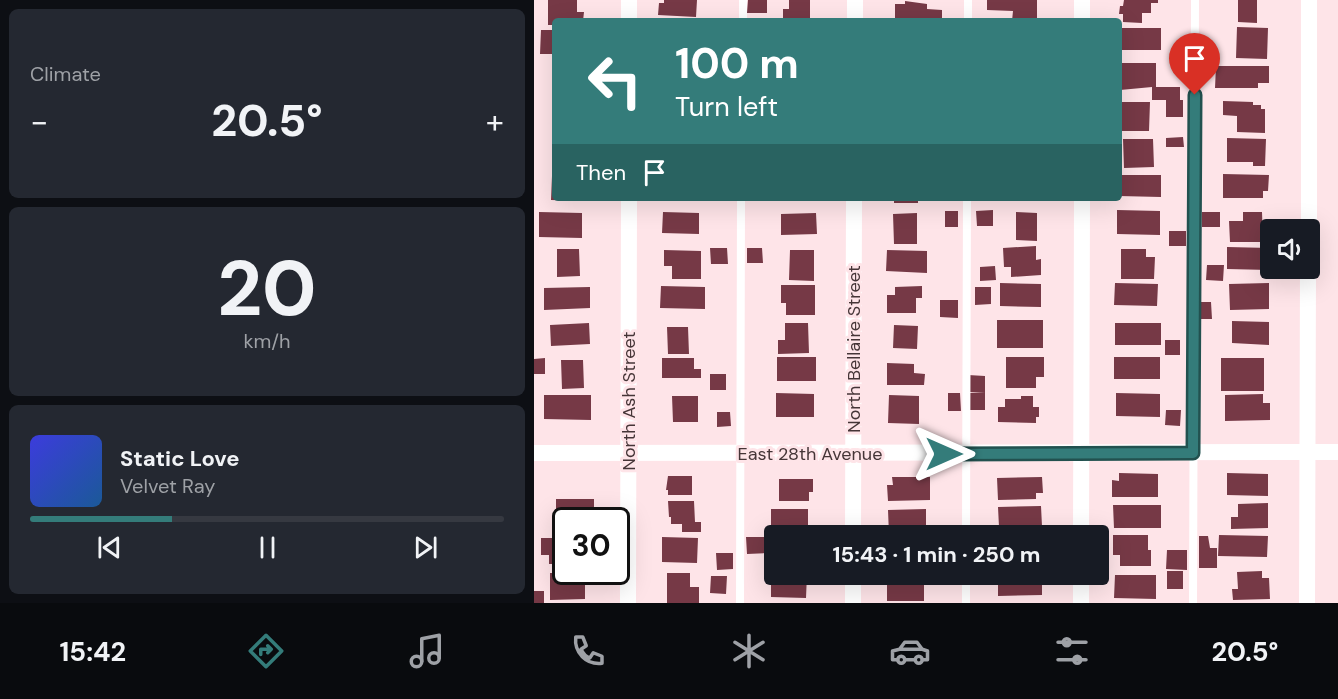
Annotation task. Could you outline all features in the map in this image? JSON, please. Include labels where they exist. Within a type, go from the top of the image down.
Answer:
[{"type":"street","points":[[629,0],[629,18]]},
{"type":"street","points":[[855,0],[855,18]]},
{"type":"street","points":[[1082,0],[1082,18]]},
{"type":"street","points":[[1309,0],[1309,219]]},
{"type":"street","name":"North Ash Street","points":[[628,603],[629,201]]},
{"type":"street","name":"North Bellaire Street","points":[[853,525],[854,201]]},
{"type":"street","points":[[1081,525],[1082,201]]},
{"type":"street","points":[[1308,279],[1308,603]]},
{"type":"street","name":"East 28th Avenue","points":[[534,453],[1338,452]]},
{"type":"street","points":[[853,585],[853,603]]},
{"type":"street","points":[[1081,585],[1081,603]]},
{"type":"lane","points":[[742,18],[743,0]]},
{"type":"lane","points":[[968,0],[968,18]]},
{"type":"lane","points":[[1193,603],[1195,0]]},
{"type":"lane","points":[[740,603],[741,201]]},
{"type":"lane","points":[[966,525],[967,201]]},
{"type":"lane","points":[[966,585],[966,603]]},
{"type":"building","points":[[548,0],[577,0],[577,12],[584,12],[583,18],[552,18],[552,25],[548,25]]},
{"type":"building","points":[[664,0],[697,0],[696,17],[658,15],[659,3],[664,3]]},
{"type":"building","points":[[748,0],[767,0],[767,13],[747,13]]},
{"type":"building","points":[[789,0],[810,0],[810,18],[783,18],[783,9],[789,9]]},
{"type":"building","points":[[987,0],[1037,0],[1037,18],[1012,18],[1013,11],[987,10]]},
{"type":"building","points":[[1124,0],[1158,0],[1158,3],[1151,3],[1151,13],[1142,13],[1142,23],[1123,22],[1123,14],[1119,14]]},
{"type":"building","points":[[1238,0],[1257,0],[1257,23],[1238,22]]},
{"type":"building","points":[[905,1],[927,4],[927,9],[942,10],[942,18],[895,18],[895,4],[905,4]]},
{"type":"building","points":[[1237,27],[1268,28],[1267,59],[1236,58]]},
{"type":"building","points":[[1122,28],[1161,28],[1161,50],[1122,50]]},
{"type":"building","points":[[541,30],[552,30],[552,54],[540,54]]},
{"type":"building","points":[[1122,63],[1156,63],[1156,87],[1180,87],[1183,117],[1166,117],[1166,100],[1152,100],[1152,87],[1122,90]]},
{"type":"building","points":[[1216,66],[1269,66],[1269,83],[1258,83],[1258,88],[1215,88]]},
{"type":"building","points":[[1223,101],[1253,102],[1253,105],[1261,105],[1261,109],[1265,109],[1265,133],[1237,132],[1237,116],[1223,115]]},
{"type":"building","points":[[1122,102],[1150,102],[1149,131],[1122,131]]},
{"type":"building","points":[[1183,137],[1184,147],[1166,147],[1166,138]]},
{"type":"building","points":[[1227,138],[1266,139],[1265,166],[1253,166],[1253,162],[1227,162]]},
{"type":"building","points":[[1123,139],[1153,139],[1154,167],[1124,168]]},
{"type":"building","points":[[1223,174],[1269,175],[1268,191],[1263,191],[1263,198],[1223,198]]},
{"type":"building","points":[[1122,175],[1161,175],[1161,197],[1122,196]]},
{"type":"building","points":[[894,201],[918,201],[918,203],[894,203]]},
{"type":"building","points":[[993,210],[993,226],[977,226],[976,211]]},
{"type":"building","points":[[1117,210],[1160,211],[1160,235],[1117,234]]},
{"type":"building","points":[[945,211],[958,211],[958,227],[945,227]]},
{"type":"building","points":[[539,212],[582,213],[582,238],[539,237]]},
{"type":"building","points":[[663,212],[699,213],[699,234],[662,233]]},
{"type":"building","points":[[1016,212],[1037,213],[1037,241],[1016,240]]},
{"type":"building","points":[[1202,212],[1220,212],[1220,227],[1202,227]]},
{"type":"building","points":[[1243,212],[1262,212],[1260,242],[1230,242],[1229,221],[1243,221]]},
{"type":"building","points":[[816,213],[817,234],[781,235],[781,214]]},
{"type":"building","points":[[917,213],[917,244],[894,244],[893,214]]},
{"type":"building","points":[[1169,231],[1186,231],[1186,246],[1169,246]]},
{"type":"building","points":[[1036,246],[1036,260],[1041,259],[1041,275],[1011,277],[1011,267],[1004,267],[1003,248]]},
{"type":"building","points":[[1227,247],[1260,248],[1260,270],[1227,269]]},
{"type":"building","points":[[710,248],[727,248],[728,264],[711,264]]},
{"type":"building","points":[[747,248],[762,248],[763,263],[747,263]]},
{"type":"building","points":[[557,249],[579,249],[580,276],[557,277]]},
{"type":"building","points":[[1121,249],[1146,249],[1146,257],[1155,257],[1154,279],[1121,279]]},
{"type":"building","points":[[664,250],[701,251],[701,279],[672,279],[672,266],[664,266]]},
{"type":"building","points":[[790,250],[814,250],[814,281],[789,280]]},
{"type":"building","points":[[887,250],[927,251],[927,273],[886,271]]},
{"type":"building","points":[[1207,265],[1224,265],[1223,281],[1206,280]]},
{"type":"building","points":[[995,266],[996,280],[980,281],[980,267]]},
{"type":"building","points":[[1000,283],[1041,284],[1041,307],[1000,306]]},
{"type":"building","points":[[1115,283],[1158,284],[1157,306],[1114,305]]},
{"type":"building","points":[[1269,283],[1269,309],[1230,310],[1229,284]]},
{"type":"building","points":[[781,285],[815,285],[815,315],[786,315],[786,303],[781,303]]},
{"type":"building","points":[[661,286],[705,287],[705,309],[660,308]]},
{"type":"building","points":[[922,286],[922,298],[916,298],[916,313],[887,313],[887,295],[895,295],[895,287]]},
{"type":"building","points":[[590,287],[590,308],[544,310],[544,288]]},
{"type":"building","points":[[975,287],[991,287],[991,304],[975,305]]},
{"type":"building","points":[[940,300],[958,300],[958,318],[940,317]]},
{"type":"building","points":[[1195,302],[1211,302],[1212,319],[1195,319]]},
{"type":"building","points":[[997,320],[1043,320],[1043,348],[997,348]]},
{"type":"building","points":[[1232,321],[1269,322],[1269,345],[1232,343]]},
{"type":"building","points":[[589,323],[590,344],[551,346],[550,325]]},
{"type":"building","points":[[785,323],[808,323],[809,353],[778,354],[778,340],[785,340]]},
{"type":"building","points":[[1115,323],[1161,323],[1161,345],[1115,345]]},
{"type":"building","points":[[894,325],[918,326],[917,349],[893,348]]},
{"type":"building","points":[[667,327],[688,327],[689,354],[668,354]]},
{"type":"building","points":[[1165,340],[1180,340],[1180,355],[1165,355]]},
{"type":"building","points":[[777,357],[816,357],[816,381],[777,381]]},
{"type":"building","points":[[1006,357],[1044,357],[1044,377],[1036,377],[1036,388],[1006,388]]},
{"type":"building","points":[[1114,357],[1160,357],[1160,379],[1114,379]]},
{"type":"building","points":[[545,358],[545,374],[534,374],[534,359]]},
{"type":"building","points":[[662,358],[694,358],[694,369],[701,369],[701,378],[662,378]]},
{"type":"building","points":[[1221,358],[1264,358],[1264,391],[1221,391]]},
{"type":"building","points":[[561,360],[583,360],[584,388],[562,389]]},
{"type":"building","points":[[887,363],[914,364],[914,373],[925,374],[924,385],[887,385]]},
{"type":"building","points":[[710,374],[726,374],[726,390],[710,390]]},
{"type":"building","points":[[968,375],[985,376],[985,393],[968,392]]},
{"type":"building","points":[[776,393],[814,394],[814,417],[776,417]]},
{"type":"building","points":[[948,393],[960,393],[961,411],[948,411]]},
{"type":"building","points":[[969,393],[985,393],[985,410],[969,410]]},
{"type":"building","points":[[1116,393],[1160,394],[1160,417],[1116,416]]},
{"type":"building","points":[[1263,394],[1263,403],[1270,403],[1270,420],[1225,421],[1225,395]]},
{"type":"building","points":[[544,395],[591,395],[591,420],[544,419]]},
{"type":"building","points":[[889,395],[919,396],[919,424],[888,423]]},
{"type":"building","points":[[672,396],[698,396],[698,422],[673,422]]},
{"type":"building","points":[[1021,396],[1033,396],[1033,407],[1039,407],[1039,417],[1036,417],[1036,423],[998,422],[998,407],[1005,407],[1005,399],[1021,399]]},
{"type":"building","points":[[1166,410],[1181,410],[1180,426],[1165,425]]},
{"type":"building","points":[[717,412],[730,412],[731,426],[717,427]]},
{"type":"building","points":[[1119,473],[1158,474],[1158,497],[1112,497],[1112,480],[1119,481]]},
{"type":"building","points":[[1227,473],[1268,474],[1268,496],[1227,495]]},
{"type":"building","points":[[668,476],[692,476],[692,495],[668,495],[668,490],[666,490]]},
{"type":"building","points":[[892,477],[930,477],[930,500],[888,501],[887,485],[893,485]]},
{"type":"building","points":[[1042,477],[1043,493],[1036,493],[1036,499],[998,500],[997,478]]},
{"type":"building","points":[[779,479],[813,479],[813,492],[809,492],[809,501],[779,501]]},
{"type":"building","points":[[556,499],[594,499],[594,507],[556,507]]},
{"type":"building","points":[[668,501],[694,501],[695,522],[701,522],[701,532],[682,532],[682,524],[671,524]]},
{"type":"building","points":[[1268,503],[1268,528],[1231,529],[1231,517],[1238,517],[1238,504]]},
{"type":"building","points":[[1113,505],[1161,505],[1161,528],[1114,528]]},
{"type":"building","points":[[1041,506],[1042,525],[999,525],[998,507]]},
{"type":"building","points":[[771,509],[808,509],[808,525],[771,525]]},
{"type":"building","points":[[926,509],[926,525],[889,525],[888,510]]},
{"type":"building","points":[[1113,535],[1148,535],[1151,566],[1120,566],[1120,555],[1113,555]]},
{"type":"building","points":[[1219,535],[1268,536],[1267,557],[1218,556]]},
{"type":"building","points":[[1199,536],[1208,536],[1210,548],[1217,548],[1217,568],[1199,568]]},
{"type":"building","points":[[662,537],[698,538],[697,563],[662,562]]},
{"type":"building","points":[[746,537],[764,537],[764,553],[747,554]]},
{"type":"building","points":[[541,538],[552,538],[552,564],[549,564],[549,555],[541,555]]},
{"type":"building","points":[[1167,550],[1187,550],[1187,570],[1166,569]]},
{"type":"building","points":[[716,553],[733,553],[733,569],[717,570]]},
{"type":"building","points":[[1167,571],[1183,571],[1183,589],[1167,589]]},
{"type":"building","points":[[1262,571],[1262,578],[1269,578],[1270,599],[1233,600],[1232,589],[1238,589],[1237,572]]},
{"type":"building","points":[[550,573],[552,573],[552,585],[585,585],[585,599],[550,600]]},
{"type":"building","points":[[667,573],[690,573],[690,587],[699,587],[699,603],[667,603]]},
{"type":"building","points":[[1115,575],[1156,575],[1156,599],[1114,598]]},
{"type":"building","points":[[711,576],[727,576],[726,594],[710,593]]},
{"type":"building","points":[[771,585],[807,585],[806,598],[771,597]]},
{"type":"building","points":[[887,585],[924,585],[924,601],[887,601]]},
{"type":"building","points":[[998,585],[1042,585],[1042,595],[998,596]]},
{"type":"building","points":[[534,591],[544,591],[544,603],[534,603]]},
{"type":"route","points":[[944,454],[1193,453],[1195,95]]}]
